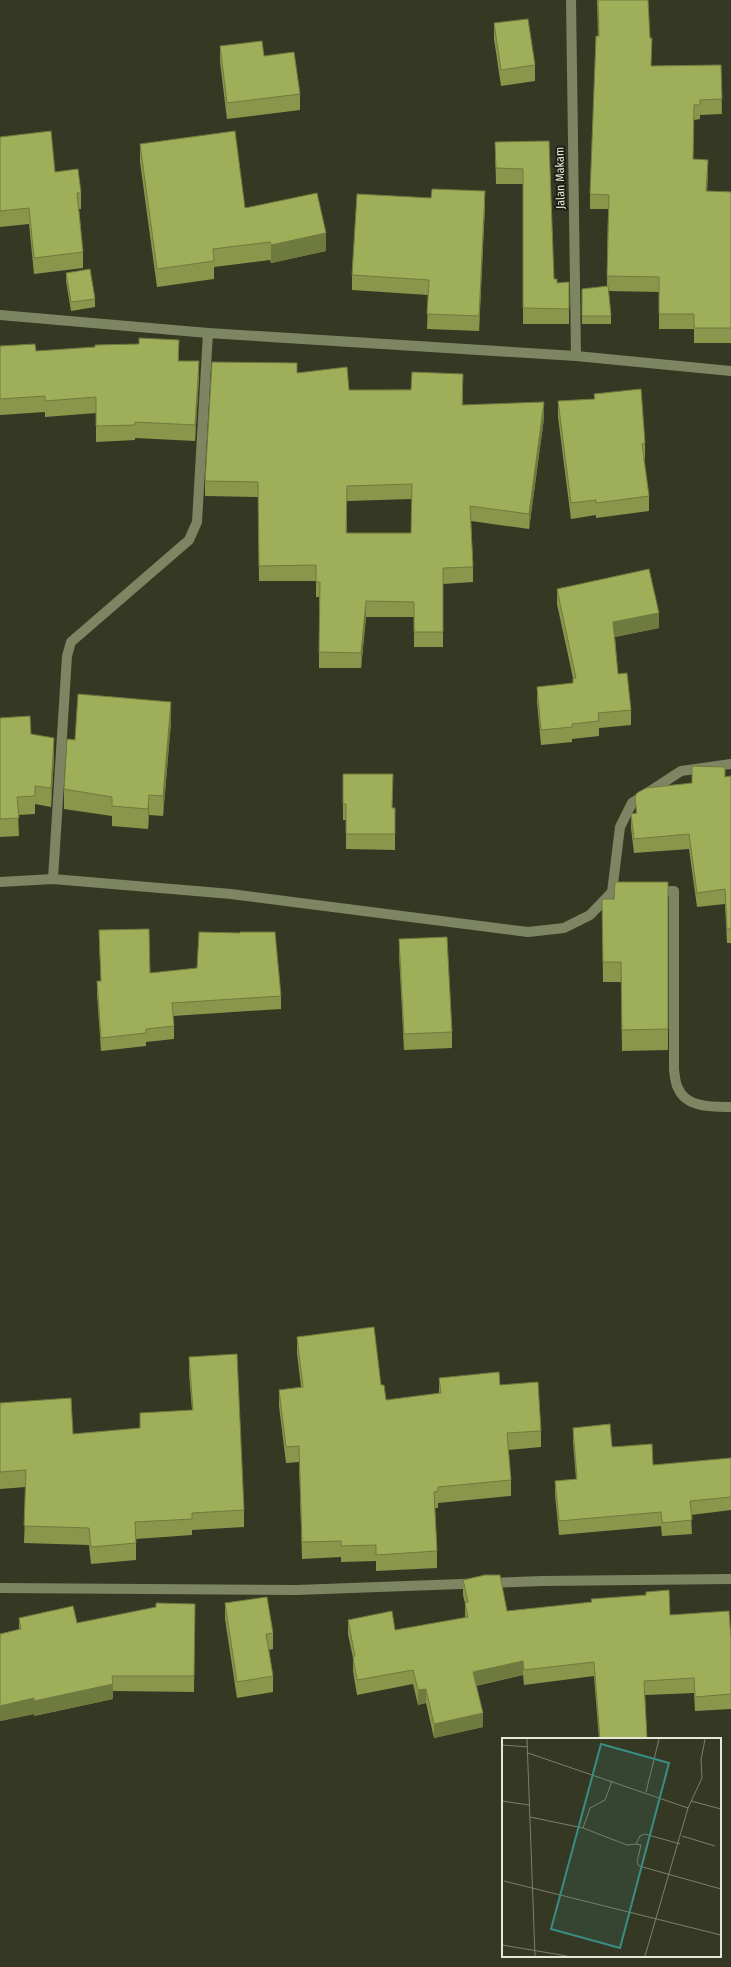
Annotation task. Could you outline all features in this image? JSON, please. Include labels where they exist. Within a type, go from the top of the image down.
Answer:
[{"type":"street","name":"Jalan Makam","points":[[571,0],[576,356]]},
{"type":"street","points":[[0,315],[208,333],[576,356],[731,371]]},
{"type":"street","points":[[53,879],[66,656],[71,642],[189,540],[197,522],[208,333]]},
{"type":"street","points":[[0,882],[53,879],[231,894],[528,932],[564,928],[590,915],[616,892],[620,827],[632,803],[681,771],[731,764]]},
{"type":"street","points":[[643,892],[674,891],[674,1070],[678,1089],[689,1101],[706,1106],[731,1107]]},
{"type":"street","points":[[0,1588],[296,1590],[542,1581],[731,1579]]},
{"type":"building","points":[[598,0],[648,0],[650,38],[652,38],[651,66],[721,65],[722,99],[700,100],[700,105],[694,105],[693,159],[708,160],[706,191],[731,192],[731,328],[694,328],[694,314],[659,314],[659,277],[607,276],[609,195],[590,194],[596,36],[599,36]]},
{"type":"building","points":[[528,19],[535,65],[501,70],[494,23]]},
{"type":"building","points":[[262,41],[264,56],[294,52],[300,94],[227,103],[220,46]]},
{"type":"building","points":[[51,131],[55,172],[78,169],[81,193],[77,193],[83,252],[34,258],[29,208],[0,211],[0,137]]},
{"type":"building","points":[[235,131],[245,208],[317,193],[326,233],[271,245],[270,242],[213,249],[214,261],[157,269],[140,144]]},
{"type":"building","points":[[549,141],[554,279],[557,279],[557,283],[569,282],[569,309],[523,308],[523,169],[496,168],[495,142]]},
{"type":"building","points":[[432,189],[485,191],[479,316],[427,314],[429,280],[352,275],[357,194],[431,198]]},
{"type":"building","points":[[90,269],[95,299],[71,302],[66,273]]},
{"type":"building","points":[[608,286],[611,316],[582,316],[582,289]]},
{"type":"building","points":[[139,338],[179,340],[178,361],[199,361],[195,425],[135,422],[135,425],[96,426],[96,397],[45,401],[45,396],[0,399],[0,346],[35,344],[36,351],[95,347],[95,345],[139,344]]},
{"type":"building","points":[[212,362],[297,363],[297,373],[347,367],[349,390],[411,390],[412,372],[463,374],[462,405],[544,402],[529,514],[470,506],[473,567],[443,568],[443,632],[414,632],[414,602],[366,601],[361,653],[319,652],[320,582],[316,582],[316,565],[259,566],[258,482],[205,481]],"holes":[[[412,484],[411,533],[346,533],[347,486]]]},
{"type":"building","points":[[641,389],[645,443],[642,444],[649,496],[596,503],[596,500],[571,503],[558,401],[595,399],[594,394]]},
{"type":"building","points":[[649,569],[659,613],[613,622],[618,674],[627,673],[631,710],[598,713],[599,721],[572,724],[572,727],[541,730],[537,687],[573,683],[573,678],[576,678],[557,589]]},
{"type":"building","points":[[78,694],[171,702],[163,796],[149,795],[148,809],[112,806],[112,797],[64,789],[67,739],[75,740]]},
{"type":"building","points":[[30,716],[31,734],[54,738],[51,788],[35,786],[35,796],[17,797],[19,818],[0,819],[0,718]]},
{"type":"building","points":[[692,766],[725,767],[725,777],[731,776],[731,929],[727,929],[725,889],[697,893],[689,834],[634,839],[631,814],[637,813],[635,797],[637,793],[646,788],[692,783]]},
{"type":"building","points":[[343,774],[393,774],[392,808],[395,808],[395,834],[346,834],[346,804],[343,804]]},
{"type":"building","points":[[615,882],[668,882],[668,1029],[622,1030],[621,962],[603,962],[602,899],[614,899]]},
{"type":"building","points":[[149,929],[150,973],[197,968],[199,932],[275,932],[281,996],[172,1003],[174,1026],[146,1029],[146,1033],[101,1038],[97,981],[101,981],[99,930]]},
{"type":"building","points":[[447,937],[452,1032],[404,1034],[399,939]]},
{"type":"building","points":[[374,1327],[381,1385],[384,1385],[386,1400],[441,1393],[439,1378],[499,1372],[500,1385],[538,1382],[541,1431],[507,1433],[511,1480],[438,1487],[438,1491],[434,1492],[437,1551],[376,1555],[376,1545],[341,1546],[341,1541],[302,1542],[299,1446],[286,1447],[279,1390],[303,1387],[297,1337]]},
{"type":"building","points":[[237,1354],[244,1510],[192,1513],[192,1519],[135,1522],[136,1543],[91,1547],[89,1528],[24,1526],[26,1470],[0,1472],[0,1403],[71,1398],[73,1434],[140,1428],[140,1413],[193,1410],[189,1357]]},
{"type":"building","points":[[610,1424],[612,1447],[652,1444],[653,1465],[731,1458],[731,1497],[690,1501],[692,1520],[662,1523],[661,1512],[559,1521],[555,1481],[577,1479],[573,1428]]},
{"type":"building","points":[[485,1575],[500,1575],[507,1611],[592,1602],[591,1599],[646,1595],[646,1592],[669,1590],[670,1615],[729,1611],[731,1638],[731,1694],[695,1697],[694,1678],[644,1681],[647,1738],[600,1738],[594,1662],[524,1670],[523,1661],[473,1672],[483,1713],[434,1724],[426,1689],[418,1690],[413,1670],[357,1680],[353,1657],[355,1656],[348,1620],[392,1611],[395,1630],[468,1617],[465,1603],[468,1602],[463,1580]]},
{"type":"building","points":[[267,1597],[273,1633],[266,1634],[273,1676],[237,1682],[225,1603]]},
{"type":"building","points":[[156,1603],[195,1604],[194,1676],[112,1676],[113,1684],[34,1701],[34,1698],[0,1706],[0,1634],[21,1629],[19,1618],[73,1606],[77,1623],[156,1607]]}]
